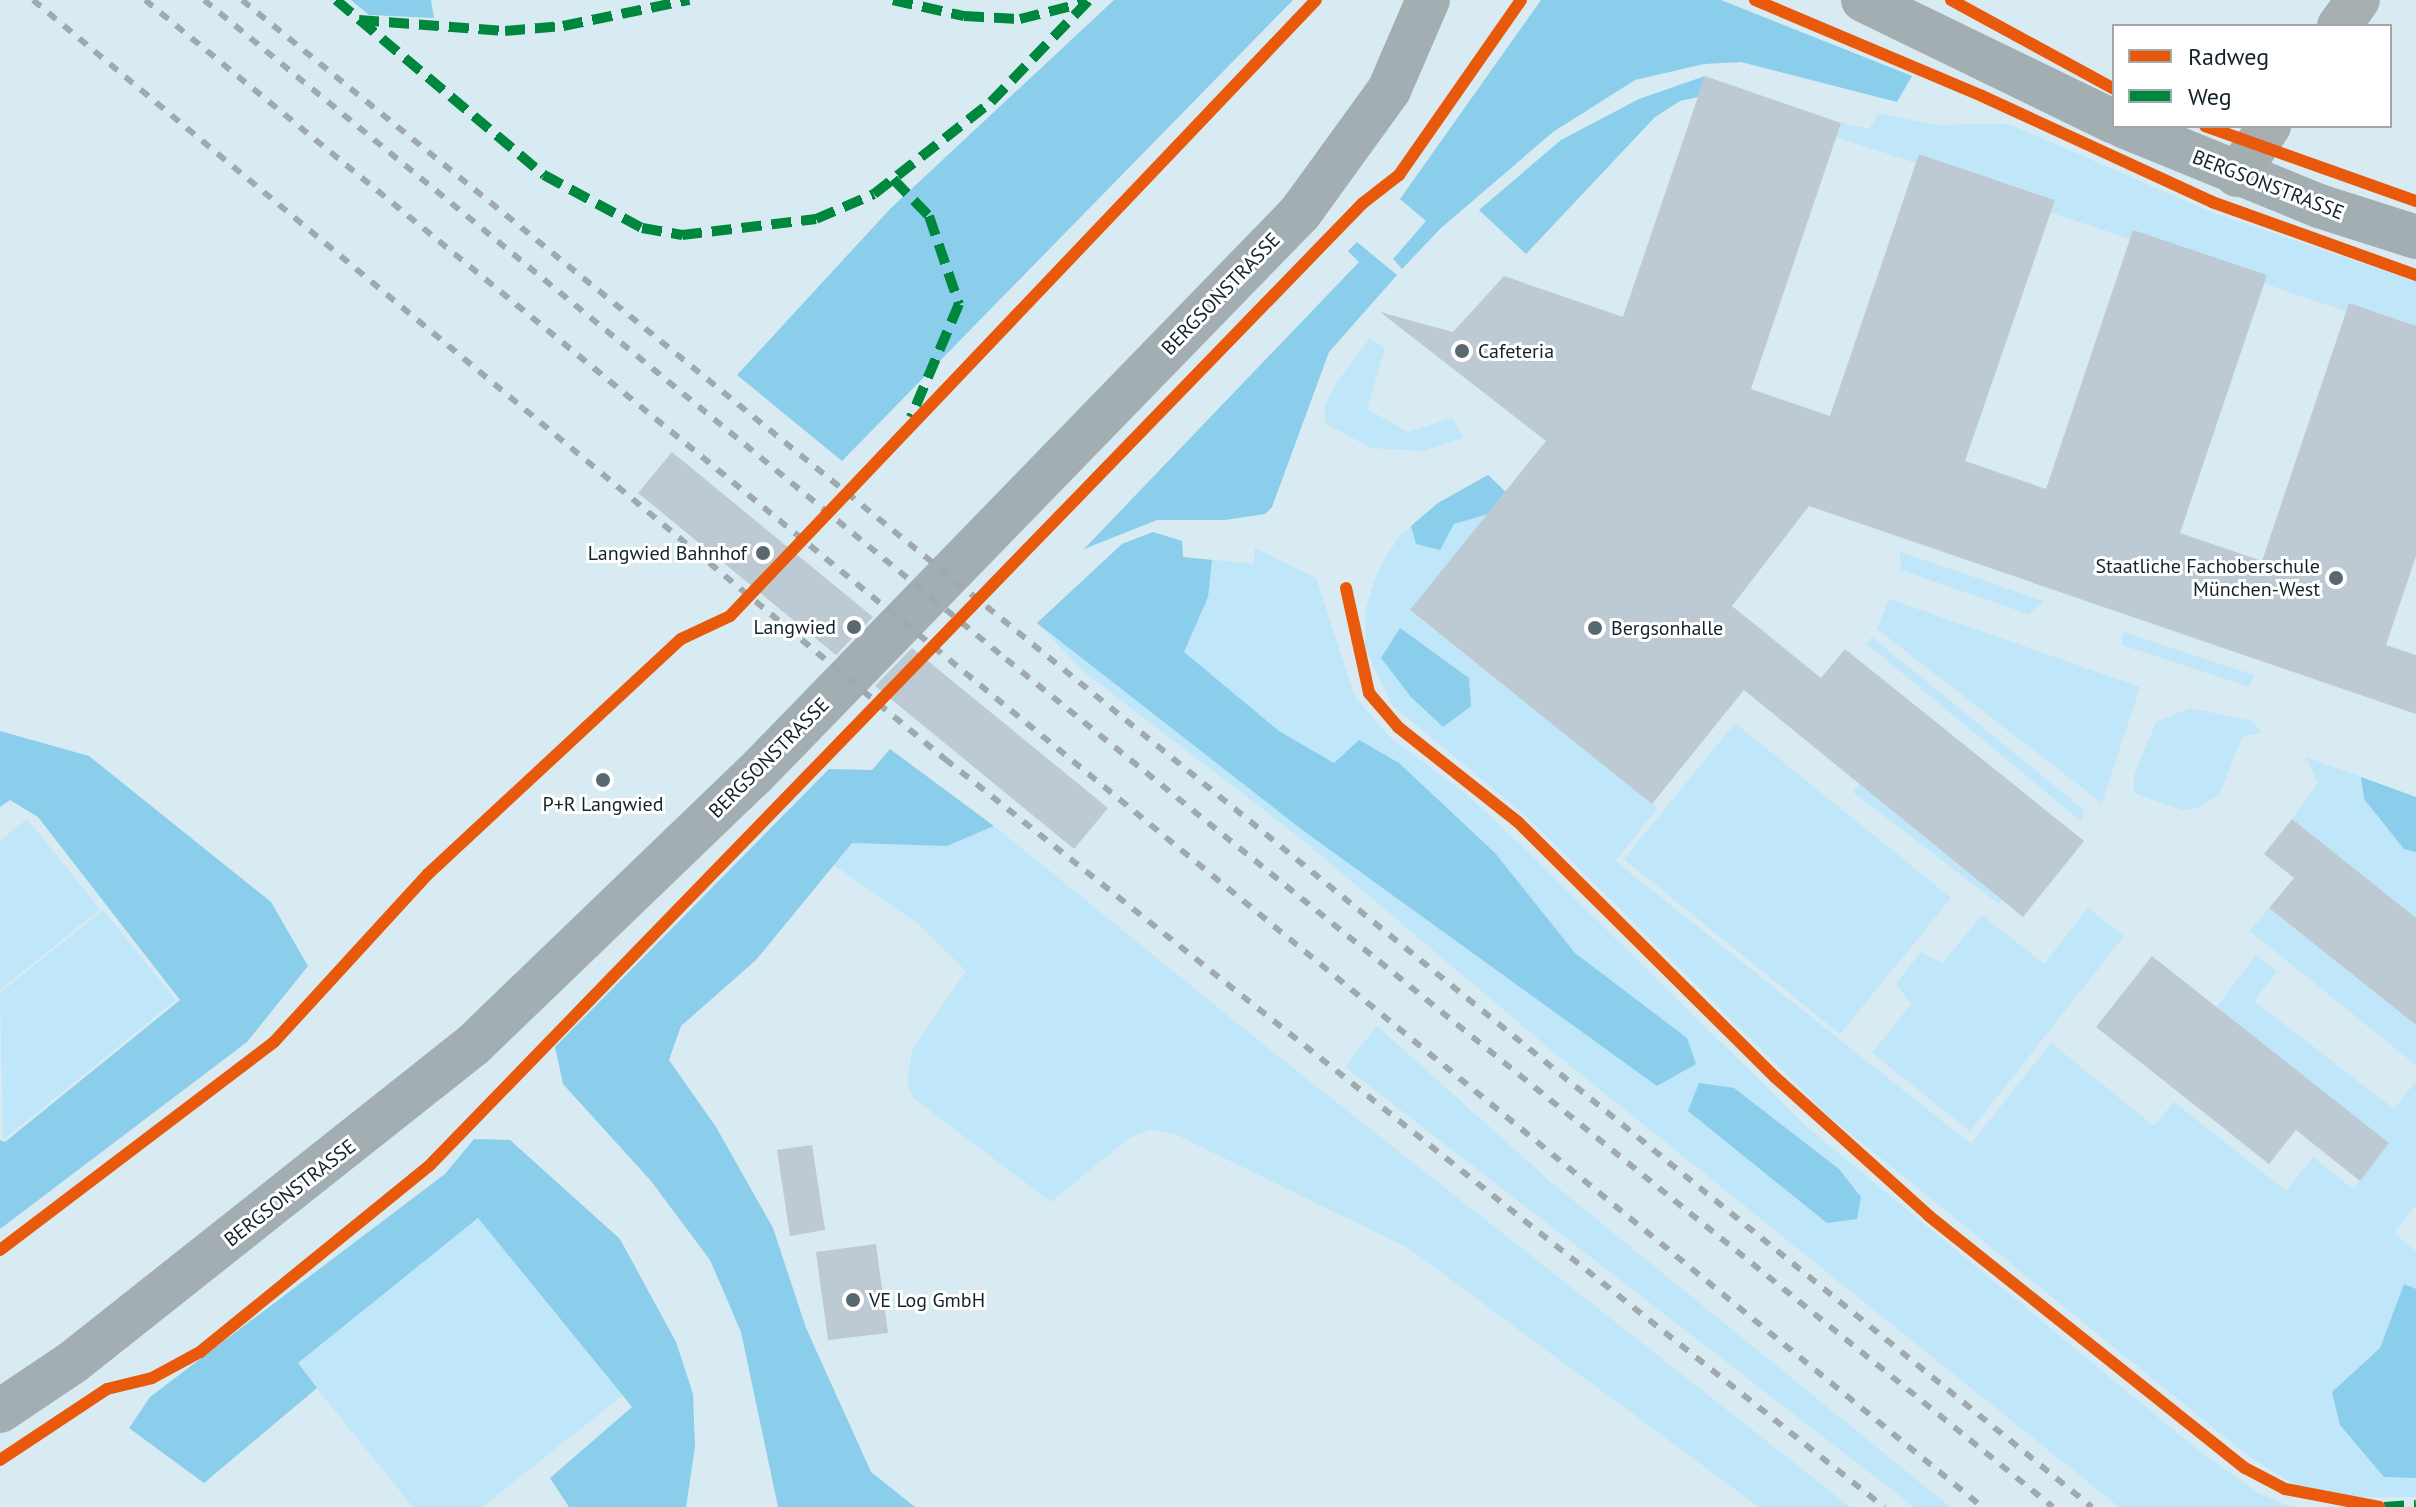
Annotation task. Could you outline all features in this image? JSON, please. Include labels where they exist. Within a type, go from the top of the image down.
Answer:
[{"type":"street","name":"BERGSONSTRASSE","points":[[0,1411],[85,1353],[473,1045],[753,776],[1300,213],[1389,90],[1428,0]]},
{"type":"street","points":[[1863,0],[2112,121]]},
{"type":"street","points":[[2340,24],[2358,0]]},
{"type":"street","name":"BERGSONSTRASSE","points":[[2128,128],[2237,175],[2416,237]]},
{"type":"street","points":[[2237,175],[2268,128]]},
{"type":"shaded area","points":[[351,0],[431,0],[434,18],[369,15]]},
{"type":"shaded area","points":[[1114,0],[1293,0],[842,461],[737,375],[890,209]]},
{"type":"shaded area","points":[[1541,0],[1721,0],[1912,76],[1897,102],[1741,62],[1704,64],[1635,80],[1553,132],[1441,228],[1402,269],[1393,259],[1426,221],[1400,199]]},
{"type":"shaded area","points":[[1705,76],[1698,97],[1680,101],[1655,117],[1526,254],[1479,210],[1561,140],[1639,99]]},
{"type":"shaded area","points":[[1879,113],[1934,125],[2009,124],[2211,212],[2416,282],[2416,326],[2350,303],[2346,311],[2050,212],[2054,199],[1919,154],[1916,163],[1836,137],[1841,123],[1869,129]]},
{"type":"shaded area","points":[[1357,242],[1397,275],[1329,352],[1272,507],[1265,514],[1225,520],[1157,520],[1084,549],[1359,262],[1348,251]]},
{"type":"shaded area","points":[[1370,338],[1385,348],[1367,409],[1408,432],[1453,418],[1463,438],[1423,451],[1371,448],[1325,423],[1325,406],[1335,385]]},
{"type":"shaded area","points":[[1488,475],[1506,492],[1410,611],[1658,808],[1615,861],[1971,1144],[2051,1043],[2154,1126],[2174,1102],[2286,1191],[2313,1157],[2353,1189],[2389,1143],[2217,1007],[2256,955],[2277,971],[2254,1001],[2394,1109],[2416,1081],[2416,1205],[2394,1233],[2416,1252],[2416,1289],[2404,1284],[2380,1348],[2332,1392],[2384,1477],[2416,1478],[2416,1497],[2361,1497],[2295,1485],[2247,1455],[1829,1116],[1525,815],[1392,705],[1365,647],[1366,608],[1379,568],[1399,537],[1438,503]]},
{"type":"shaded area","points":[[1488,475],[1506,492],[1488,514],[1454,524],[1440,550],[1416,544],[1411,526],[1438,503]]},
{"type":"shaded area","points":[[1153,532],[1182,541],[1183,557],[1254,564],[1255,548],[1316,578],[1355,697],[1391,738],[1465,793],[1525,849],[1807,1127],[2199,1451],[2260,1494],[2292,1507],[2119,1507],[1557,1055],[1298,836],[1084,672],[1037,623],[1122,544]]},
{"type":"shaded area","points":[[1153,532],[1182,541],[1183,557],[1212,560],[1208,597],[1184,652],[1279,731],[1334,763],[1359,740],[1399,763],[1495,853],[1575,953],[1687,1038],[1696,1064],[1657,1086],[1301,829],[1037,623],[1122,544]]},
{"type":"shaded area","points":[[1900,552],[2044,601],[2028,614],[1901,570]]},
{"type":"shaded area","points":[[1889,599],[2140,687],[2102,803],[1877,629]]},
{"type":"shaded area","points":[[1400,628],[1469,678],[1471,706],[1443,727],[1411,697],[1381,658]]},
{"type":"shaded area","points":[[2123,632],[2254,675],[2249,687],[2122,645]]},
{"type":"shaded area","points":[[1872,637],[2084,810],[2081,821],[1867,644]]},
{"type":"shaded area","points":[[2190,708],[2252,721],[2262,732],[2242,737],[2220,794],[2197,808],[2182,810],[2134,793],[2134,776],[2156,722]]},
{"type":"shaded area","points":[[1735,723],[1951,898],[1840,1034],[1624,859]]},
{"type":"shaded area","points":[[0,731],[89,756],[271,902],[308,966],[247,1042],[0,1229],[0,1140],[5,1142],[180,1000],[38,817],[10,800],[0,807]]},
{"type":"shaded area","points":[[890,749],[994,826],[947,846],[852,843],[756,960],[681,1026],[669,1060],[716,1127],[773,1228],[806,1328],[871,1472],[915,1507],[778,1507],[741,1332],[710,1260],[651,1181],[563,1084],[555,1047],[829,769],[872,770]]},
{"type":"shaded area","points":[[2306,757],[2361,777],[2364,799],[2404,849],[2416,852],[2416,918],[2292,819],[2318,783]]},
{"type":"shaded area","points":[[2361,777],[2416,797],[2416,852],[2404,849],[2364,799]]},
{"type":"shaded area","points":[[1859,784],[2002,900],[1999,904],[1853,792]]},
{"type":"shaded area","points":[[27,819],[100,909],[0,990],[0,841]]},
{"type":"shaded area","points":[[994,826],[1274,1053],[1850,1507],[1759,1507],[1408,1248],[1173,1133],[1150,1129],[1129,1138],[1051,1202],[913,1098],[907,1079],[913,1048],[966,971],[917,923],[834,865],[852,843],[947,846]]},
{"type":"shaded area","points":[[2088,908],[2124,936],[1970,1131],[1872,1053],[1911,1004],[1896,984],[1921,952],[1943,963],[1982,915],[2044,964]]},
{"type":"shaded area","points":[[2269,908],[2416,1025],[2416,1065],[2250,931]]},
{"type":"shaded area","points":[[103,910],[176,1000],[3,1140],[0,993]]},
{"type":"shaded area","points":[[1377,1026],[1552,1183],[1950,1507],[1914,1507],[1345,1067]]},
{"type":"shaded area","points":[[1699,1083],[1734,1088],[1839,1169],[1861,1197],[1857,1219],[1827,1223],[1688,1111]]},
{"type":"shaded area","points":[[474,1139],[510,1140],[620,1239],[676,1342],[693,1394],[695,1447],[686,1507],[569,1507],[550,1478],[632,1407],[478,1218],[298,1363],[317,1388],[204,1483],[129,1428],[150,1397],[445,1174]]},
{"type":"shaded area","points":[[478,1218],[622,1396],[482,1507],[413,1507],[297,1364]]},
{"type":"shaded area","points":[[2404,1284],[2416,1289],[2416,1478],[2384,1477],[2340,1425],[2332,1392],[2380,1348]]},
{"type":"building","points":[[1705,76],[1841,123],[1751,389],[1830,416],[1919,154],[2055,200],[1965,461],[2046,489],[2133,230],[2267,275],[2180,533],[2262,561],[2349,303],[2416,326],[2416,556],[2386,645],[2416,655],[2416,714],[1809,506],[1732,606],[1821,678],[1845,649],[2084,841],[2023,917],[1744,690],[1652,804],[1410,610],[1546,441],[1380,312],[1453,332],[1504,276],[1623,317]]},
{"type":"building","points":[[672,452],[873,617],[836,655],[638,493]]},
{"type":"building","points":[[912,648],[1108,808],[1074,849],[875,686]]},
{"type":"building","points":[[2292,819],[2416,918],[2416,1025],[2269,908],[2294,878],[2264,854]]},
{"type":"building","points":[[2152,956],[2389,1143],[2360,1181],[2296,1130],[2269,1164],[2096,1027]]},
{"type":"building","points":[[812,1145],[825,1230],[790,1236],[777,1150]]},
{"type":"building","points":[[876,1244],[888,1333],[828,1340],[816,1252]]},
{"type":"railway","points":[[33,0],[945,759],[1884,1507]]},
{"type":"railway","points":[[145,0],[1982,1507]]},
{"type":"railway","points":[[204,0],[1006,659],[2053,1507]]},
{"type":"railway","points":[[242,0],[2092,1507]]},
{"type":"marked path","points":[[336,0],[544,175],[642,228],[682,235],[816,219],[874,194],[991,102],[1089,0]]},
{"type":"marked path","points":[[359,20],[505,31],[563,26],[689,0]]},
{"type":"marked path","points":[[893,0],[964,16],[1020,19],[1087,2]]},
{"type":"marked path","points":[[893,179],[929,216],[959,304],[911,417]]},
{"type":"marked path","points":[[2384,1507],[2416,1505]]},
{"type":"cycle path","points":[[0,1250],[274,1042],[428,874],[681,639],[730,616],[1316,0]]},
{"type":"cycle path","points":[[0,1460],[107,1389],[152,1378],[200,1352],[430,1165],[1363,203],[1399,175],[1521,0]]},
{"type":"cycle path","points":[[1755,0],[1982,96],[2212,202],[2416,275]]},
{"type":"cycle path","points":[[1951,0],[2112,88]]},
{"type":"cycle path","points":[[2211,128],[2416,201]]},
{"type":"cycle path","points":[[1346,588],[1369,693],[1398,727],[1518,822],[1776,1078],[1929,1216],[2245,1468],[2285,1489],[2379,1507]]},
{"type":"place","name":"Cafeteria","points":[[1462,351]]},
{"type":"place","name":"Langwied Bahnhof","points":[[763,553]]},
{"type":"place","name":"Staatliche Fachoberschule München-West","points":[[2336,578]]},
{"type":"place","name":"Langwied","points":[[854,627]]},
{"type":"place","name":"Bergsonhalle","points":[[1595,628]]},
{"type":"place","name":"P+R Langwied","points":[[603,780]]},
{"type":"place","name":"VE Log GmbH","points":[[853,1300]]}]
